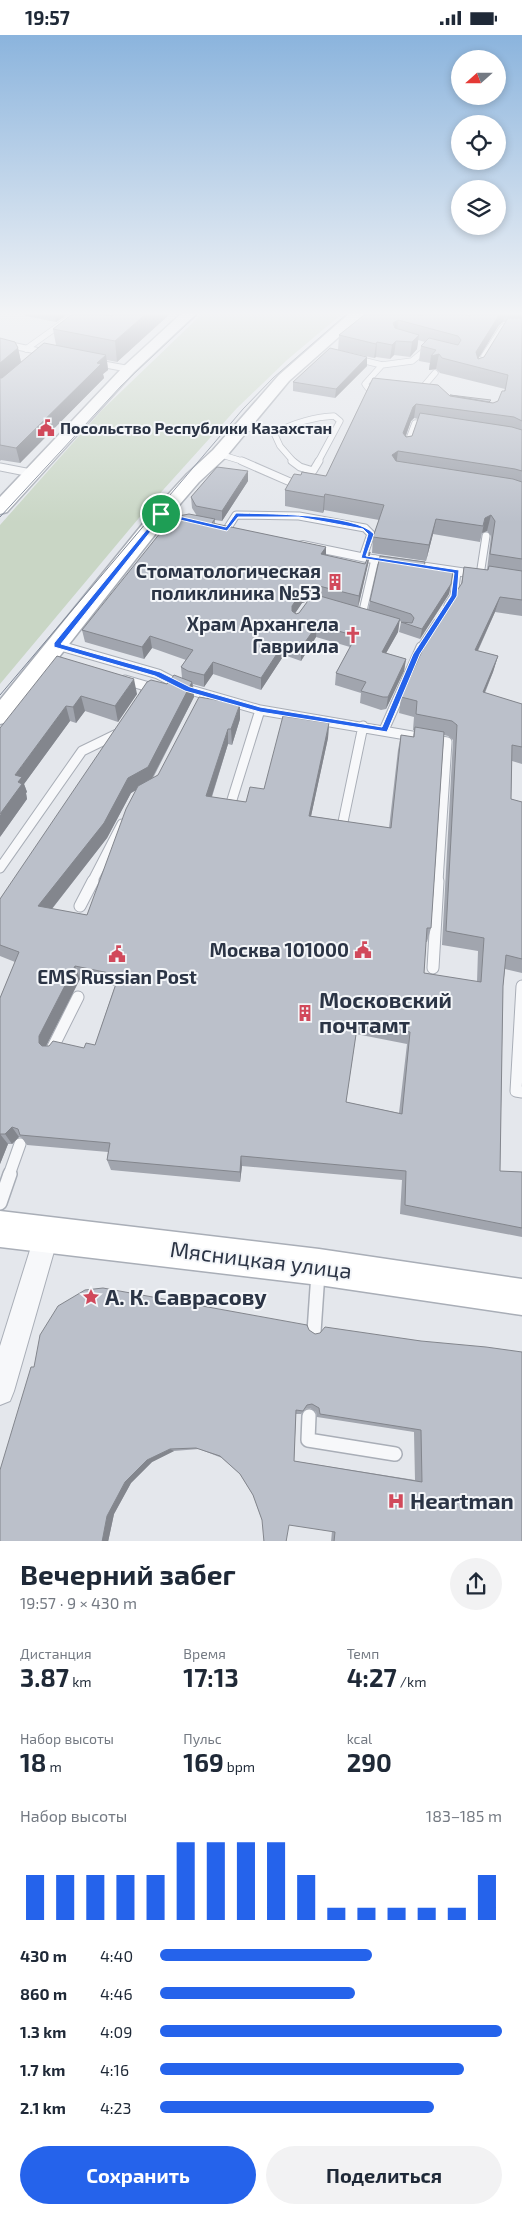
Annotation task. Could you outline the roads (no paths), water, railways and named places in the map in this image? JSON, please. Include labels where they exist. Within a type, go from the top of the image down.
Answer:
[{"type":"main road","points":[[0,508],[116,382]]},
{"type":"main road","points":[[0,716],[170,516],[193,478],[219,454],[266,397],[283,382]]},
{"type":"main road","name":"Мясницкая улица","points":[[0,1229],[319,1267],[522,1297]]},
{"type":"street","points":[[222,528],[244,532]]},
{"type":"street","points":[[285,541],[369,558],[522,581]]},
{"type":"street","points":[[0,1391],[47,1234]]},
{"type":"lane","points":[[366,382],[368,388],[385,389]]},
{"type":"lane","points":[[410,392],[422,393],[429,382]]},
{"type":"lane","points":[[241,427],[274,433],[292,424],[317,417],[334,416],[340,421],[313,471],[299,466],[277,441],[274,433]]},
{"type":"lane","points":[[406,448],[415,423],[434,425]]},
{"type":"lane","points":[[219,454],[234,457],[296,485]]},
{"type":"lane","points":[[0,467],[31,473]]},
{"type":"lane","points":[[222,528],[236,515],[299,516],[365,528],[371,534],[362,615]]},
{"type":"lane","points":[[480,575],[486,536]]},
{"type":"lane","points":[[384,730],[417,654],[454,596],[457,572]]},
{"type":"lane","points":[[353,613],[371,618]]},
{"type":"lane","points":[[53,654],[158,674],[201,698],[447,742],[433,967]]},
{"type":"lane","points":[[138,703],[158,674]]},
{"type":"lane","points":[[115,677],[149,687]]},
{"type":"lane","points":[[230,803],[260,710]]},
{"type":"lane","points":[[343,822],[363,726]]},
{"type":"lane","points":[[0,868],[82,751],[116,736],[121,728]]},
{"type":"lane","points":[[80,905],[128,813]]},
{"type":"lane","points":[[522,986],[516,1091],[522,1092]]},
{"type":"lane","points":[[51,1051],[78,997]]},
{"type":"lane","points":[[0,1203],[20,1144]]},
{"type":"lane","points":[[314,1332],[319,1267]]},
{"type":"lane","points":[[309,1416],[308,1440],[395,1454]]},
{"type":"tram line","points":[[0,517],[125,382]]},
{"type":"tram line","points":[[0,695],[243,409],[269,382]]},
{"type":"place","name":"Посольство Республики Казахстан","points":[[46,428]]},
{"type":"place","name":"Стоматологическая поликлиника №53","points":[[335,582]]},
{"type":"place","name":"Храм Архангела Гавриила","points":[[353,635]]},
{"type":"place","name":"Москва 101000","points":[[363,950]]},
{"type":"place","name":"EMS Russian Post","points":[[117,954]]},
{"type":"place","name":"Московский почтамт","points":[[305,1013]]},
{"type":"place","name":"А. К. Саврасову","points":[[91,1297]]},
{"type":"place","name":"Heartman","points":[[396,1501]]}]
